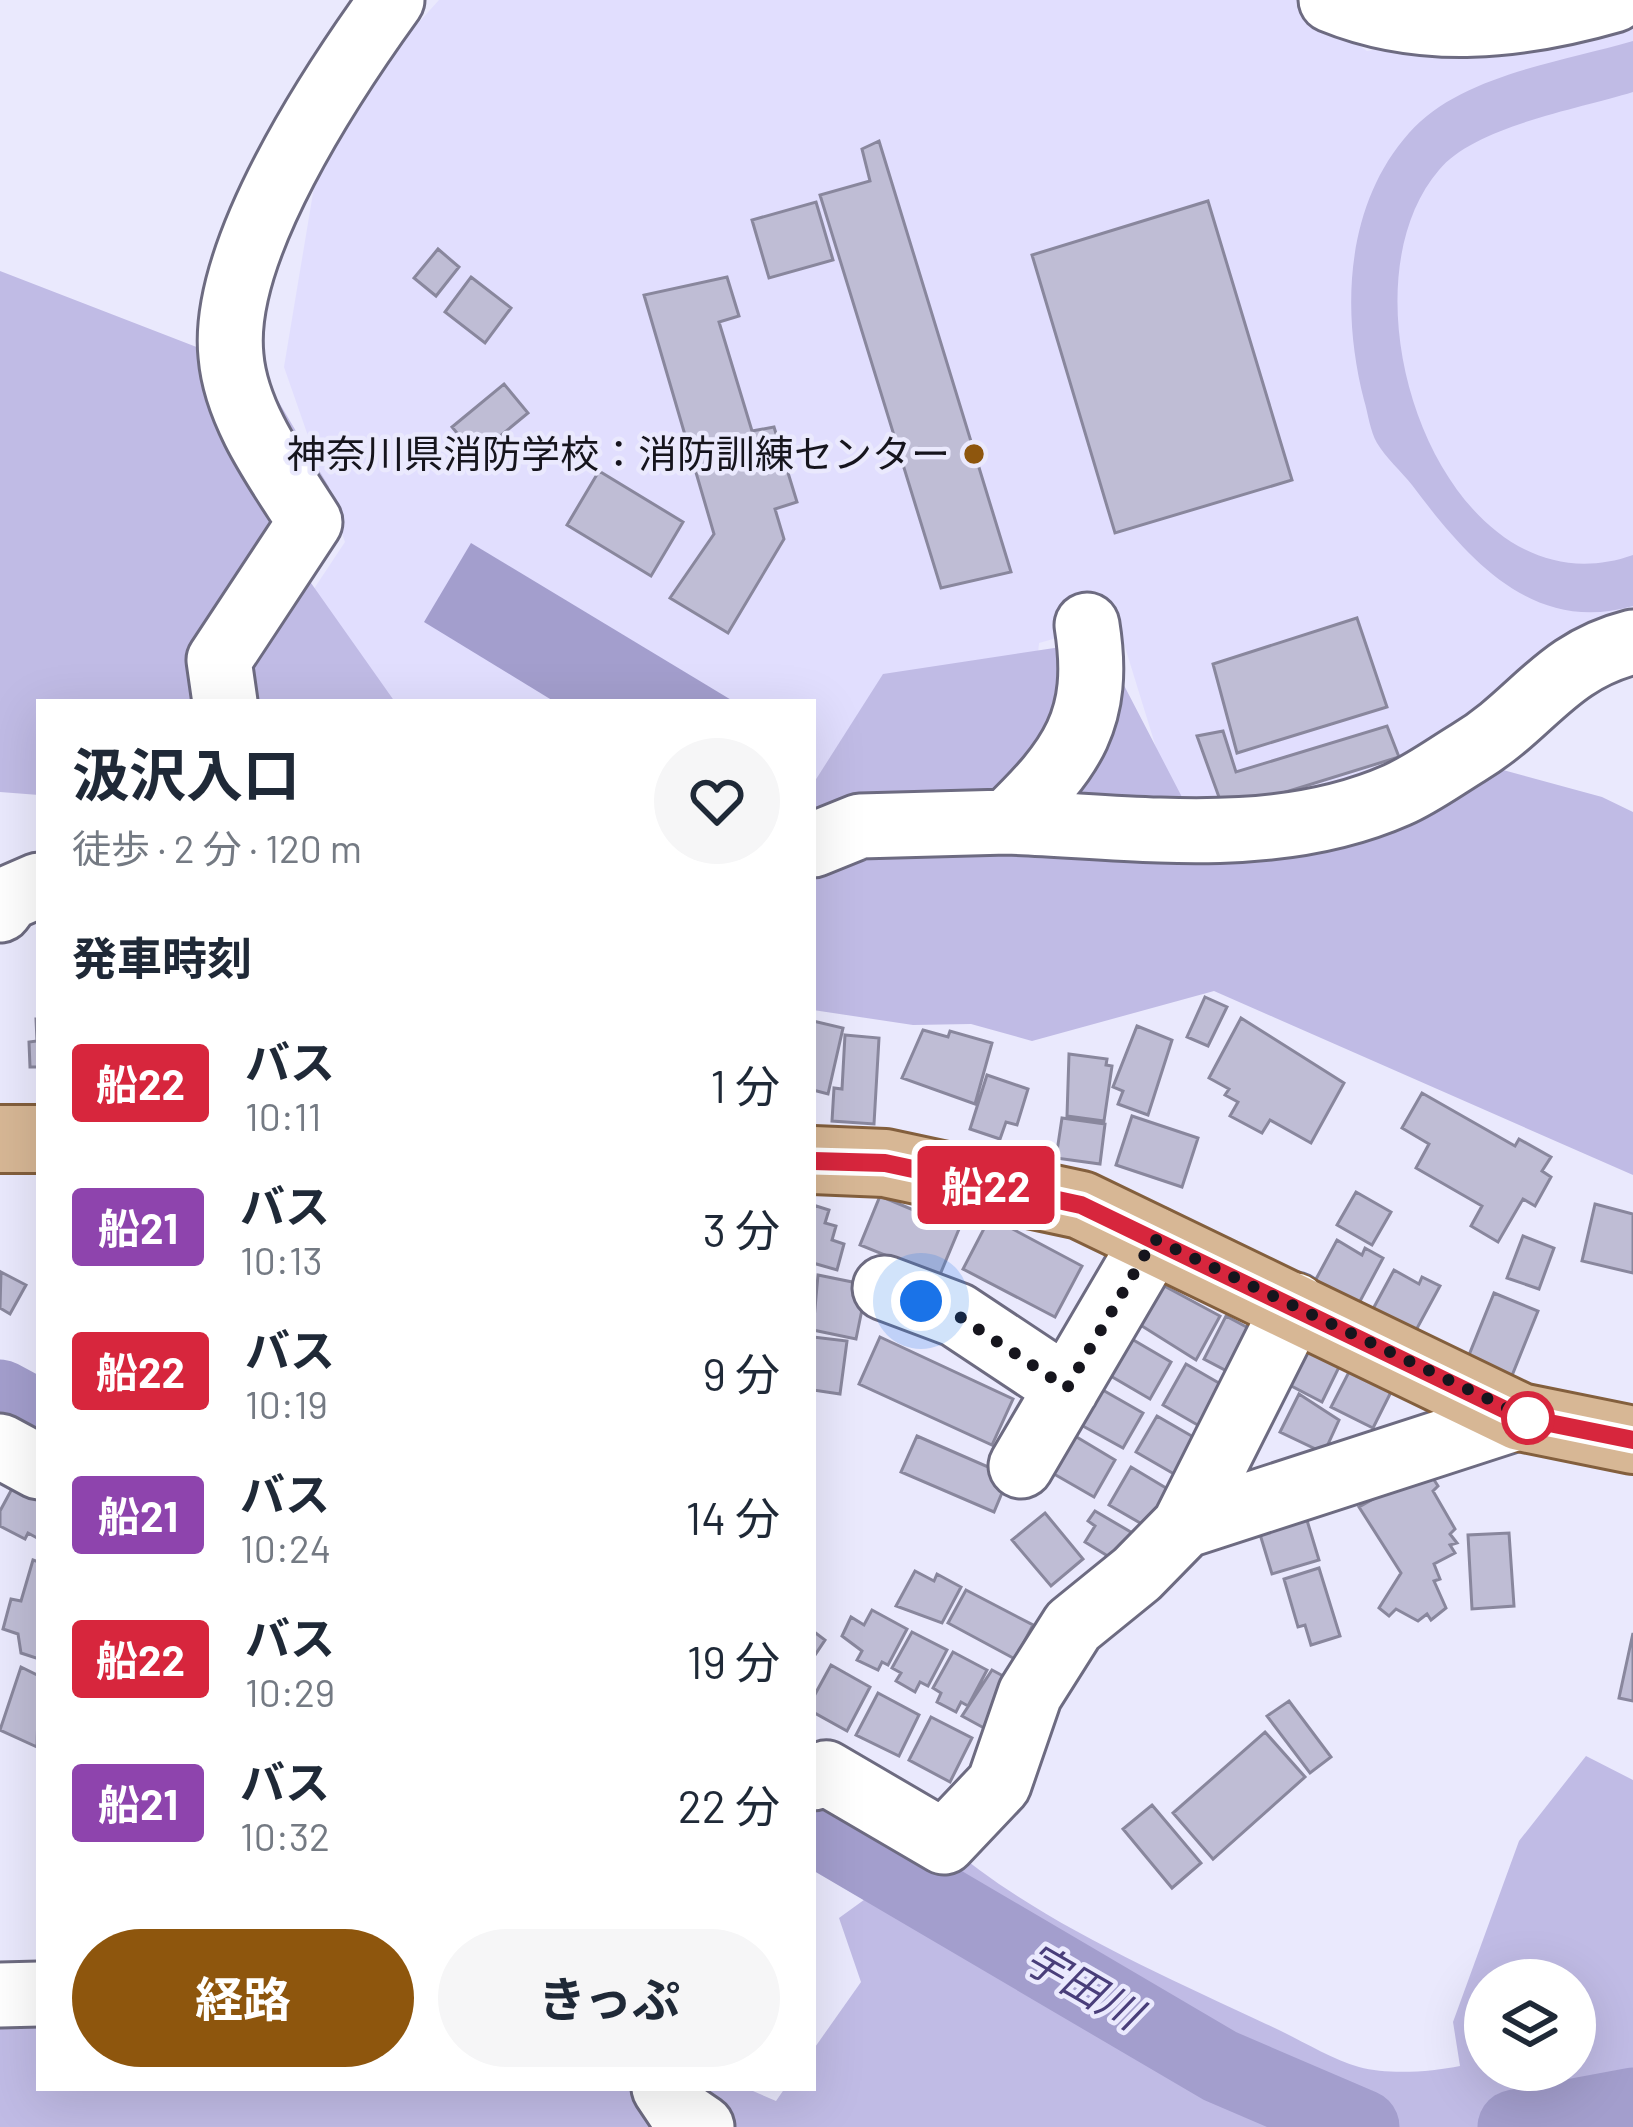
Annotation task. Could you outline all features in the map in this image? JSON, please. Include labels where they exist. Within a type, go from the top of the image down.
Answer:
[{"type":"main road","points":[[0,1139],[36,1139]]},
{"type":"main road","points":[[816,1160],[885,1163],[1081,1205],[1520,1417],[1633,1440]]},
{"type":"street","points":[[224,699],[219,660],[310,522],[265,450],[240,393],[230,356],[234,294],[289,160],[392,0]]},
{"type":"street","points":[[1331,0],[1381,20],[1469,27],[1614,0]]},
{"type":"street","points":[[1007,822],[1058,773],[1081,726],[1095,676],[1087,625]]},
{"type":"street","points":[[816,844],[860,826],[1007,822],[1257,831],[1328,818],[1398,794],[1484,743],[1582,658],[1633,642]]},
{"type":"street","points":[[0,910],[9,898],[36,886]]},
{"type":"street","points":[[1021,1466],[1154,1239]]},
{"type":"street","points":[[885,1288],[957,1315],[1067,1388]]},
{"type":"street","points":[[816,1777],[826,1773],[944,1842],[999,1784],[1030,1694],[1073,1625],[1137,1574],[1184,1526],[1295,1305]]},
{"type":"street","points":[[1184,1526],[1520,1417]]},
{"type":"street","points":[[0,1446],[36,1465]]},
{"type":"street","points":[[0,1963],[36,1968]]},
{"type":"street","points":[[0,1995],[36,1994]]},
{"type":"street","points":[[666,2091],[680,2111],[702,2127]]},
{"type":"shaded area","name":"神奈川県消防学校：消防訓練センター","points":[[439,0],[1297,0],[1367,51],[1633,2],[1633,622],[1463,729],[1331,796],[1174,806],[1117,621],[1039,643],[1032,717],[816,795],[816,699],[262,699],[246,691],[345,542],[284,367],[316,175],[393,51]]},
{"type":"shaded area","points":[[1633,41],[1633,92],[1502,130],[1455,155],[1439,170],[1409,225],[1398,293],[1404,365],[1426,434],[1461,495],[1509,540],[1567,563],[1633,555],[1633,606],[1597,612],[1564,610],[1533,600],[1479,563],[1377,443],[1352,331],[1354,260],[1372,193],[1388,161],[1430,113],[1514,73]]},
{"type":"shaded area","points":[[0,271],[261,372],[329,487],[299,566],[393,699],[36,699],[36,795],[0,792]]},
{"type":"shaded area","points":[[471,543],[730,699],[550,699],[424,622]]},
{"type":"shaded area","points":[[1101,641],[1211,853],[1426,749],[1602,797],[1633,812],[1633,1175],[1214,991],[1032,1041],[971,1024],[913,1025],[816,1010],[816,779],[883,674]]},
{"type":"shaded area","points":[[1586,1756],[1633,1780],[1633,2127],[0,2127],[0,1972],[36,1973],[36,2091],[753,2091],[776,2101],[783,2091],[816,2091],[816,2046],[861,1982],[839,1918],[944,1842],[1057,1920],[1336,2058],[1383,2071],[1460,2066],[1453,2022],[1464,1992],[1464,2091],[1596,2091],[1596,1959],[1476,1959],[1519,1841]]},
{"type":"building","points":[[879,141],[1011,572],[941,588],[820,195],[870,181],[862,149]]},
{"type":"building","points":[[1208,201],[1292,480],[1115,533],[1032,255]]},
{"type":"building","points":[[816,202],[833,260],[769,278],[752,220]]},
{"type":"building","points":[[438,249],[459,267],[436,296],[414,278]]},
{"type":"building","points":[[471,277],[511,308],[485,343],[445,312]]},
{"type":"building","points":[[727,277],[739,316],[719,322],[752,431],[774,427],[797,502],[775,509],[784,539],[728,633],[670,598],[714,534],[644,295]]},
{"type":"building","points":[[504,384],[528,413],[476,456],[452,427]]},
{"type":"building","points":[[599,471],[683,522],[651,576],[567,525]]},
{"type":"building","points":[[1357,618],[1387,707],[1237,753],[1213,664]]},
{"type":"building","points":[[1387,726],[1399,757],[1224,811],[1197,736],[1223,731],[1236,772]]},
{"type":"building","points":[[1205,997],[1227,1007],[1208,1046],[1187,1037]]},
{"type":"building","points":[[1241,1018],[1344,1083],[1311,1143],[1270,1120],[1262,1133],[1230,1116],[1238,1102],[1225,1095],[1229,1089],[1209,1078]]},
{"type":"building","points":[[816,1022],[843,1028],[828,1094],[816,1091]]},
{"type":"building","points":[[1137,1026],[1172,1040],[1148,1115],[1118,1104],[1123,1091],[1113,1087]]},
{"type":"building","points":[[923,1030],[948,1037],[950,1031],[992,1043],[975,1104],[902,1078]]},
{"type":"building","points":[[845,1035],[879,1038],[874,1124],[832,1121],[834,1088],[842,1089]]},
{"type":"building","points":[[36,1041],[36,1067],[30,1067],[29,1042]]},
{"type":"building","points":[[1069,1054],[1107,1059],[1106,1065],[1112,1066],[1104,1121],[1067,1116]]},
{"type":"building","points":[[987,1075],[1028,1089],[1017,1125],[1006,1122],[1000,1139],[970,1129]]},
{"type":"building","points":[[1422,1093],[1515,1146],[1519,1139],[1551,1157],[1542,1171],[1551,1177],[1535,1206],[1523,1199],[1498,1242],[1471,1226],[1482,1206],[1416,1168],[1429,1144],[1402,1128]]},
{"type":"building","points":[[1132,1116],[1198,1138],[1182,1187],[1116,1165]]},
{"type":"building","points":[[1062,1118],[1105,1124],[1100,1164],[1056,1158]]},
{"type":"building","points":[[1356,1192],[1391,1212],[1372,1245],[1337,1225]]},
{"type":"building","points":[[880,1196],[959,1229],[939,1277],[860,1245]]},
{"type":"building","points":[[1595,1204],[1633,1214],[1633,1273],[1582,1261]]},
{"type":"building","points":[[816,1206],[829,1210],[825,1223],[836,1226],[832,1240],[844,1244],[837,1270],[816,1264]]},
{"type":"building","points":[[990,1217],[1082,1266],[1055,1317],[963,1269]]},
{"type":"building","points":[[1523,1236],[1554,1248],[1539,1289],[1507,1278]]},
{"type":"building","points":[[1337,1240],[1362,1255],[1365,1248],[1383,1258],[1358,1305],[1315,1281]]},
{"type":"building","points":[[1394,1270],[1419,1284],[1422,1277],[1440,1286],[1415,1332],[1373,1309]]},
{"type":"building","points":[[1,1272],[26,1285],[10,1314],[0,1308]]},
{"type":"building","points":[[818,1275],[867,1285],[856,1339],[816,1331]]},
{"type":"building","points":[[1155,1281],[1220,1316],[1196,1360],[1134,1321]]},
{"type":"building","points":[[1494,1293],[1538,1311],[1511,1378],[1467,1360]]},
{"type":"building","points":[[1226,1316],[1265,1337],[1242,1379],[1204,1359]]},
{"type":"building","points":[[1301,1336],[1341,1363],[1322,1402],[1280,1380]]},
{"type":"building","points":[[816,1337],[847,1341],[840,1394],[816,1390]]},
{"type":"building","points":[[880,1337],[1013,1399],[992,1445],[859,1384]]},
{"type":"building","points":[[1130,1338],[1171,1362],[1150,1399],[1097,1368]]},
{"type":"building","points":[[1186,1364],[1231,1390],[1208,1431],[1163,1405]]},
{"type":"building","points":[[1351,1368],[1395,1384],[1373,1428],[1331,1407]]},
{"type":"building","points":[[1101,1389],[1143,1413],[1123,1448],[1081,1425]]},
{"type":"building","points":[[1299,1394],[1339,1420],[1324,1453],[1280,1432]]},
{"type":"building","points":[[1157,1416],[1202,1442],[1181,1478],[1136,1452]]},
{"type":"building","points":[[917,1436],[1009,1476],[994,1512],[901,1472]]},
{"type":"building","points":[[1075,1436],[1115,1460],[1094,1497],[1054,1474]]},
{"type":"building","points":[[1423,1463],[1438,1486],[1433,1491],[1455,1529],[1450,1534],[1457,1543],[1450,1545],[1455,1553],[1434,1564],[1440,1579],[1434,1581],[1446,1608],[1431,1620],[1427,1614],[1418,1621],[1396,1609],[1389,1616],[1379,1608],[1401,1573],[1359,1507],[1407,1480]]},
{"type":"building","points":[[1131,1467],[1176,1494],[1154,1531],[1109,1505]]},
{"type":"building","points":[[20,1474],[36,1482],[36,1537],[28,1533],[25,1539],[0,1526],[0,1511]]},
{"type":"building","points":[[1095,1511],[1141,1538],[1124,1566],[1085,1542],[1095,1526],[1088,1521]]},
{"type":"building","points":[[1045,1513],[1083,1559],[1051,1586],[1012,1540]]},
{"type":"building","points":[[1306,1517],[1319,1560],[1272,1574],[1259,1531]]},
{"type":"building","points":[[1509,1533],[1514,1606],[1472,1609],[1468,1535]]},
{"type":"building","points":[[36,1561],[36,1658],[21,1653],[18,1634],[3,1629],[11,1599],[21,1601]]},
{"type":"building","points":[[1319,1568],[1340,1636],[1311,1645],[1305,1625],[1298,1627],[1284,1579]]},
{"type":"building","points":[[915,1571],[934,1581],[937,1574],[961,1587],[942,1623],[896,1606]]},
{"type":"building","points":[[966,1590],[1033,1625],[1015,1659],[948,1623]]},
{"type":"building","points":[[872,1610],[907,1629],[888,1665],[882,1662],[878,1670],[857,1660],[862,1651],[842,1636],[851,1617],[864,1625]]},
{"type":"building","points":[[912,1632],[947,1650],[928,1686],[920,1682],[915,1692],[896,1681],[901,1673],[892,1668]]},
{"type":"building","points":[[816,1633],[825,1640],[816,1654]]},
{"type":"building","points":[[1633,1633],[1633,1701],[1619,1698]]},
{"type":"building","points":[[953,1652],[987,1670],[968,1706],[961,1702],[956,1712],[937,1702],[941,1693],[933,1688]]},
{"type":"building","points":[[831,1665],[870,1687],[847,1731],[816,1714],[816,1692]]},
{"type":"building","points":[[21,1667],[36,1674],[36,1747],[0,1730]]},
{"type":"building","points":[[992,1670],[1016,1683],[995,1734],[962,1716]]},
{"type":"building","points":[[878,1693],[919,1715],[899,1756],[856,1735]]},
{"type":"building","points":[[1289,1701],[1331,1757],[1310,1773],[1267,1716]]},
{"type":"building","points":[[931,1717],[972,1738],[950,1782],[909,1760]]},
{"type":"building","points":[[1265,1732],[1305,1777],[1213,1859],[1173,1813]]},
{"type":"building","points":[[1152,1805],[1201,1863],[1172,1888],[1123,1829]]},
{"type":"waterway","name":"宇田川","points":[[0,1397],[36,1416]]},
{"type":"waterway","name":"宇田川","points":[[816,1829],[1220,2066],[1362,2127]]},
{"type":"waterway","name":"宇田川","points":[[1515,2127],[1633,2105]]},
{"type":"bus line","name":"船22","points":[[816,1161],[885,1163],[1081,1205],[1520,1417],[1633,1440]]},
{"type":"place","name":"神奈川県消防学校：消防訓練センター","points":[[974,454]]},
{"type":"route","points":[[921,1301],[957,1315],[1067,1388],[1154,1239],[1528,1418]]}]
